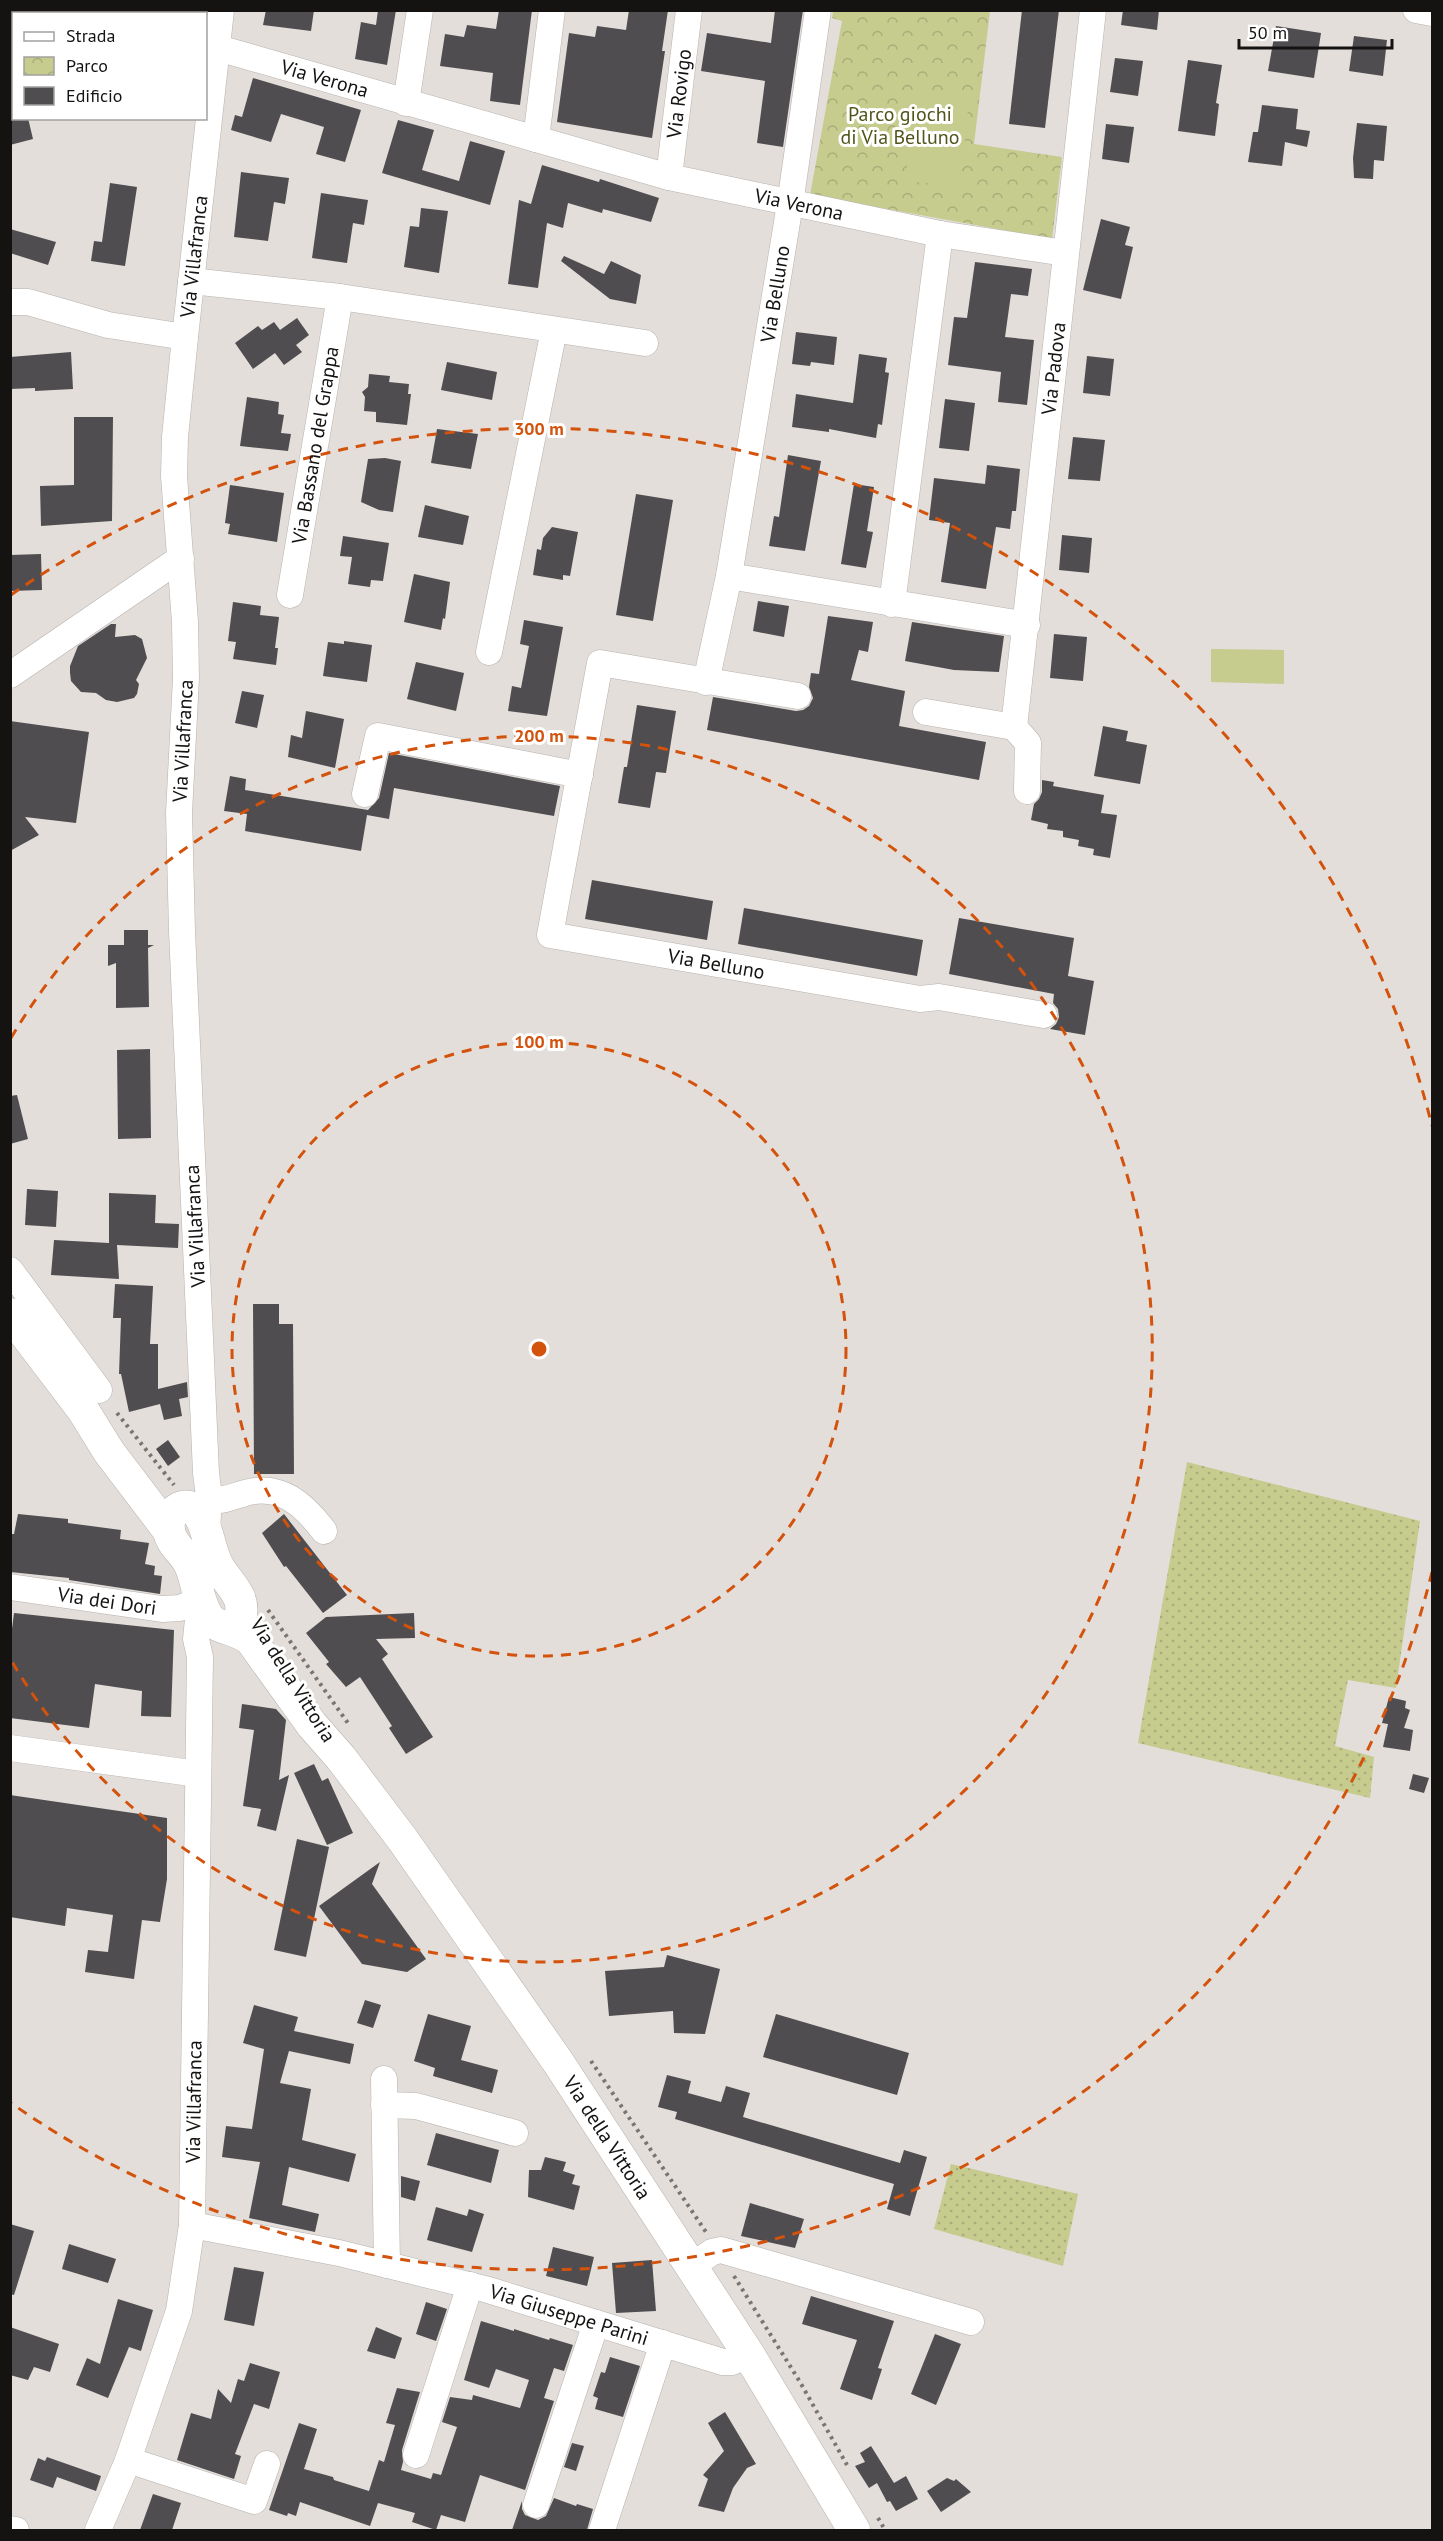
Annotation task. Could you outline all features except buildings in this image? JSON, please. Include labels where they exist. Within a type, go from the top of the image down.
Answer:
[{"type":"main road","name":"Via della Vittoria","points":[[10,1314],[91,1400],[132,1459],[160,1494],[185,1511],[191,1565],[200,1600],[209,1618],[216,1626],[239,1615],[253,1613],[278,1647],[318,1712],[348,1745],[403,1840],[558,2061],[692,2266],[749,2355],[854,2530]]},
{"type":"main road","name":"Via della Vittoria","points":[[185,1511],[194,1508],[207,1532],[213,1558],[239,1615]]},
{"type":"street","points":[[406,103],[420,10]]},
{"type":"street","points":[[536,139],[552,10]]},
{"type":"street","name":"Via Rovigo","points":[[669,177],[689,10]]},
{"type":"street","name":"Via Belluno","points":[[818,10],[790,204],[729,576],[706,682],[600,663],[550,935],[920,999],[939,997],[1044,1015]]},
{"type":"street","name":"Via Padova","points":[[1014,727],[1093,10]]},
{"type":"street","points":[[1416,10],[1432,13]]},
{"type":"street","name":"Via Verona","points":[[216,28],[406,103],[669,177],[940,234],[1065,253]]},
{"type":"street","name":"Via Villafranca","points":[[207,119],[216,28]]},
{"type":"street","name":"Via Villafranca","points":[[185,1511],[206,1473],[180,868],[180,797],[186,678],[181,558],[174,476],[175,437],[207,120]]},
{"type":"street","points":[[892,604],[940,234]]},
{"type":"street","points":[[191,281],[340,297],[645,343]]},
{"type":"street","name":"Via Bassano del Grappa","points":[[290,595],[340,297]]},
{"type":"street","points":[[10,302],[27,302],[108,325],[185,337]]},
{"type":"street","points":[[489,652],[554,330]]},
{"type":"street","points":[[10,675],[181,558]]},
{"type":"street","points":[[729,576],[1027,625]]},
{"type":"street","points":[[706,682],[798,696]]},
{"type":"street","points":[[926,712],[1014,727],[1028,743],[1027,791]]},
{"type":"street","points":[[364,794],[378,736],[580,775]]},
{"type":"street","points":[[10,1270],[91,1400]]},
{"type":"street","points":[[185,1511],[226,1501],[248,1492],[273,1491],[291,1497],[305,1507],[324,1531]]},
{"type":"street","name":"Via dei Dori","points":[[10,1587],[162,1609],[180,1608],[200,1600]]},
{"type":"street","name":"Via Villafranca","points":[[98,2530],[128,2460],[179,2311],[192,2225],[200,1657],[196,1640],[200,1600]]},
{"type":"street","points":[[200,1657],[239,1615]]},
{"type":"street","points":[[10,1748],[198,1774]]},
{"type":"street","points":[[384,2079],[387,2265]]},
{"type":"street","points":[[384,2105],[416,2106],[515,2133]]},
{"type":"street","name":"Via Giuseppe Parini","points":[[192,2225],[339,2253],[470,2285],[723,2362],[732,2362],[749,2355]]},
{"type":"street","points":[[692,2266],[712,2252],[722,2250],[971,2322]]},
{"type":"street","points":[[416,2455],[470,2285]]},
{"type":"street","points":[[536,2505],[596,2323]]},
{"type":"street","points":[[602,2530],[663,2343]]},
{"type":"street","points":[[128,2460],[254,2500],[267,2464]]},
{"type":"street","points":[[10,2529],[16,2530]]},
{"type":"path","points":[[239,1615],[348,1745]]},
{"type":"green space","name":"Parco giochi di Via Belluno","points":[[833,11],[990,11],[974,144],[1062,157],[1052,239],[810,195],[842,21],[832,18]]},
{"type":"green space","points":[[917,90],[969,99],[960,186],[905,181]]},
{"type":"green space","points":[[1211,649],[1284,650],[1284,684],[1211,682]]},
{"type":"green space","points":[[1187,1462],[1420,1521],[1396,1688],[1348,1680],[1335,1746],[1374,1757],[1370,1798],[1138,1743]]},
{"type":"green space","points":[[951,2164],[1078,2194],[1063,2266],[934,2229]]}]
